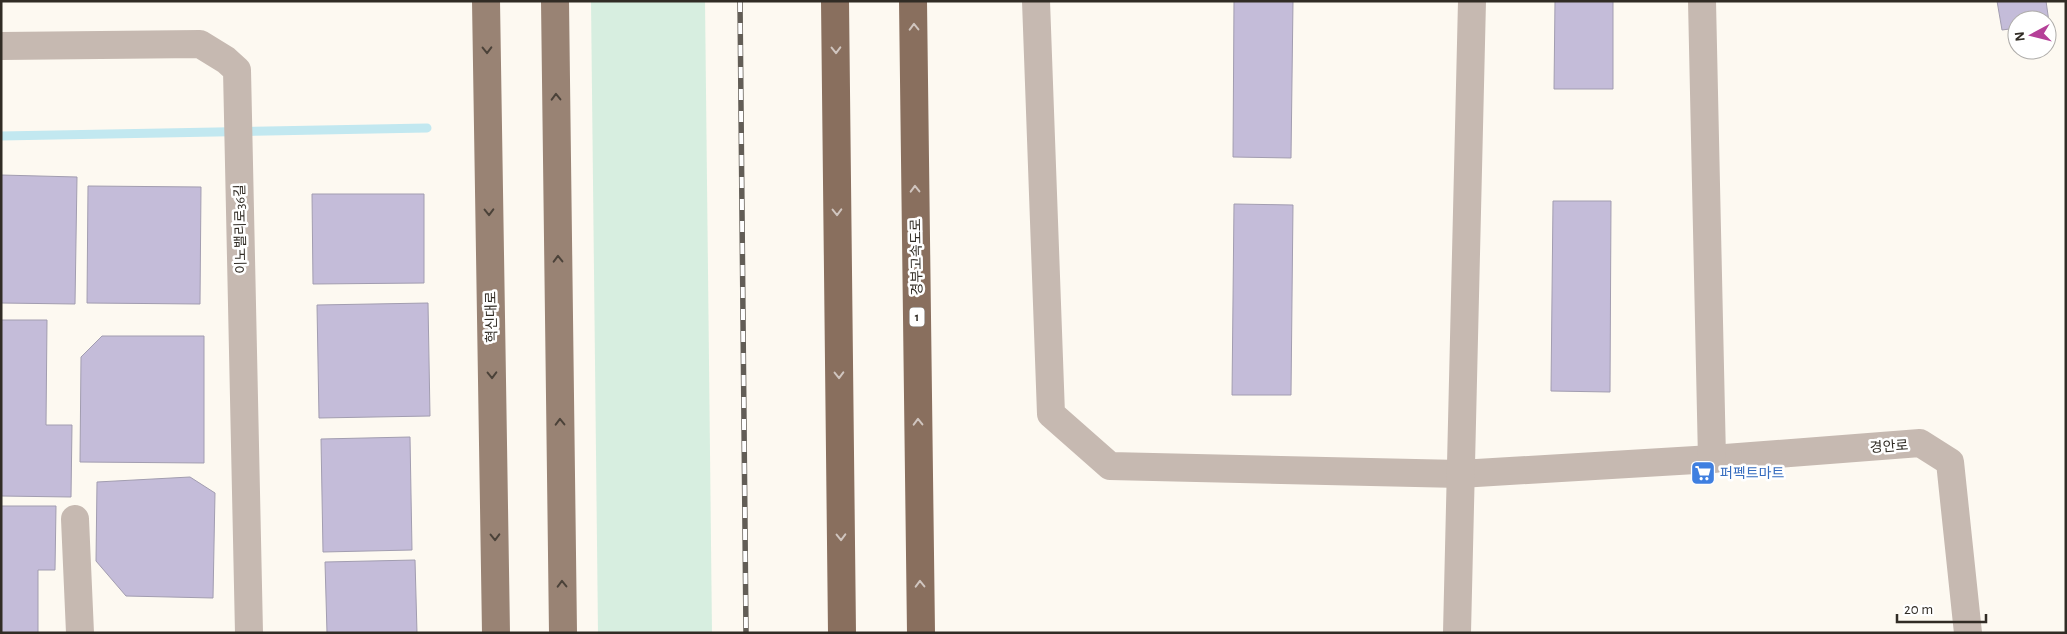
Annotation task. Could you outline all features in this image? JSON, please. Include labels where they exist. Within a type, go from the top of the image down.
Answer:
[{"type":"highway","points":[[835,1],[842,633]]},
{"type":"highway","name":"경부고속도로","points":[[913,1],[920,633]]},
{"type":"main road","name":"혁신대로","points":[[486,1],[496,633]]},
{"type":"main road","points":[[555,1],[562,633]]},
{"type":"street","points":[[1036,1],[1051,414],[1110,466],[1460,474],[1712,459],[1702,1]]},
{"type":"street","points":[[1457,633],[1472,1]]},
{"type":"street","name":"이노밸리로36길","points":[[1,46],[200,44],[226,60],[237,70],[249,633]]},
{"type":"street","name":"경안로","points":[[1712,459],[1920,443],[1950,462],[1968,633]]},
{"type":"street","points":[[75,519],[80,633]]},
{"type":"green space","points":[[591,1],[705,1],[712,633],[598,633]]},
{"type":"building","points":[[1234,1],[1293,1],[1291,158],[1233,157]]},
{"type":"building","points":[[1555,1],[1613,1],[1613,89],[1554,89]]},
{"type":"building","points":[[1997,1],[2046,1],[2047,10],[2007,10],[2007,29],[2002,30]]},
{"type":"building","points":[[1,175],[77,177],[75,304],[1,303]]},
{"type":"building","points":[[88,186],[201,187],[200,304],[87,303]]},
{"type":"building","points":[[312,194],[424,194],[424,283],[313,284]]},
{"type":"building","points":[[1553,201],[1611,201],[1610,392],[1551,391]]},
{"type":"building","points":[[1234,204],[1293,205],[1291,395],[1232,395]]},
{"type":"building","points":[[428,303],[430,416],[319,418],[317,305]]},
{"type":"building","points":[[1,320],[47,320],[46,425],[72,425],[71,497],[1,496]]},
{"type":"building","points":[[102,336],[204,336],[204,463],[80,462],[81,357]]},
{"type":"building","points":[[410,437],[412,550],[323,552],[321,439]]},
{"type":"building","points":[[190,477],[215,493],[213,598],[126,596],[96,561],[97,482]]},
{"type":"building","points":[[1,506],[56,506],[55,570],[38,570],[38,633],[1,633]]},
{"type":"building","points":[[415,560],[417,633],[327,633],[325,562]]},
{"type":"waterway","points":[[1,136],[427,128]]},
{"type":"railway","points":[[740,1],[746,633]]},
{"type":"place","name":"퍼펙트마트","points":[[1703,473]]}]
